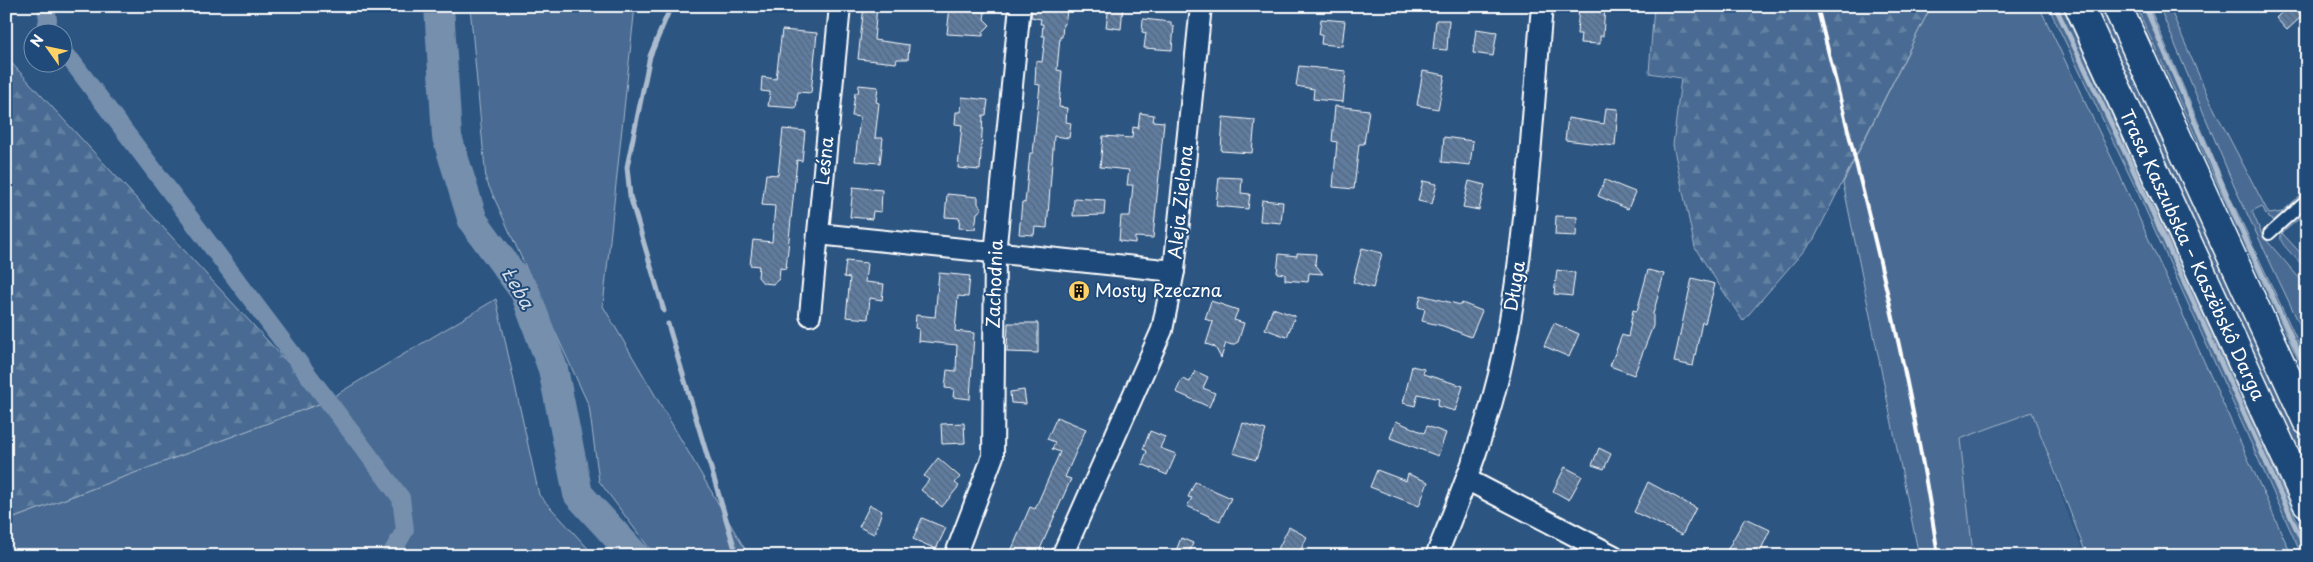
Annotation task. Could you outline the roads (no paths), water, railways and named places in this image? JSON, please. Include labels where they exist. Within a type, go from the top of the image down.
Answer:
[{"type":"highway","name":"Trasa Kaszubska – Kaszëbskô Darga","points":[[2079,6],[2307,503]]},
{"type":"highway","name":"Trasa Kaszubska – Kaszëbskô Darga","points":[[2117,6],[2307,421]]},
{"type":"street","name":"Leśna","points":[[810,315],[840,6]]},
{"type":"street","name":"Zachodnia","points":[[955,556],[993,456],[994,254],[1020,6]]},
{"type":"street","name":"Aleja Zielona","points":[[1062,556],[1162,330],[1174,271],[1201,6]]},
{"type":"street","name":"Długa","points":[[1436,556],[1487,418],[1504,353],[1520,258],[1542,6]]},
{"type":"street","points":[[818,234],[994,254],[1174,271]]},
{"type":"street","points":[[1466,479],[1614,556]]},
{"type":"lane","points":[[2269,234],[2307,200]]},
{"type":"waterway","points":[[46,6],[48,22]]},
{"type":"waterway","name":"Łeba","points":[[439,6],[447,137],[473,221],[525,292],[553,369],[578,494],[635,556]]},
{"type":"waterway","points":[[664,311],[630,196],[627,167],[650,56],[671,6]]},
{"type":"waterway","points":[[2055,6],[2131,165],[2307,552]]},
{"type":"waterway","points":[[2145,6],[2237,220],[2307,371]]},
{"type":"waterway","points":[[72,61],[401,498],[405,530],[390,556]]},
{"type":"waterway","points":[[668,324],[737,556]]},
{"type":"railway","points":[[1817,6],[1900,348],[1927,486],[1938,556]]},
{"type":"place","name":"Mosty Rzeczna","points":[[1079,291]]}]
